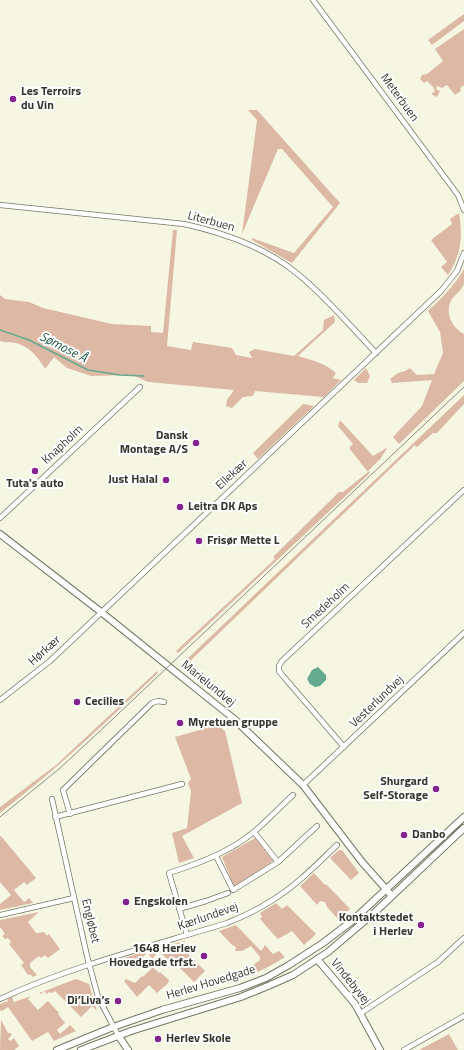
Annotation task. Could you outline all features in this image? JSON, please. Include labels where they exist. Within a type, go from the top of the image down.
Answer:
[{"type":"main road","name":"Marielundvej","points":[[0,534],[101,612],[233,718],[303,785],[362,862],[392,896]]},
{"type":"main road","name":"Herlev Hovedgade","points":[[57,1050],[113,1027],[162,1010],[240,988],[266,978],[310,952],[352,921],[464,817]]},
{"type":"main road","name":"Herlev Hovedgade","points":[[81,1050],[118,1035],[240,997],[293,974],[317,959],[373,914],[464,828]]},
{"type":"main road","name":"Vindebyvej","points":[[317,959],[355,1004],[380,1050]]},
{"type":"main road","points":[[118,1035],[128,1050]]},
{"type":"street","name":"Meterbuen","points":[[313,0],[458,195],[464,210]]},
{"type":"street","name":"Literbuen","points":[[0,205],[184,224],[236,238],[258,248],[278,260],[313,286],[376,353]]},
{"type":"street","points":[[376,353],[449,283],[457,271],[464,253]]},
{"type":"street","name":"Ellekær","points":[[101,612],[376,353]]},
{"type":"street","name":"Knapholm","points":[[0,518],[140,387]]},
{"type":"street","name":"Smedeholm","points":[[344,747],[279,671],[282,661],[464,490]]},
{"type":"street","name":"Hørkær","points":[[0,700],[50,661],[101,612]]},
{"type":"street","name":"Vesterlundvej","points":[[303,785],[464,633]]},
{"type":"street","points":[[70,814],[63,790],[152,703],[158,701],[164,702]]},
{"type":"street","points":[[55,817],[182,784]]},
{"type":"street","points":[[187,936],[169,873],[198,864],[216,856],[254,832],[293,795]]},
{"type":"street","name":"Engløbet","points":[[52,799],[98,997],[118,1035]]},
{"type":"street","points":[[216,856],[233,890],[278,862],[317,826]]},
{"type":"street","points":[[254,832],[278,862]]},
{"type":"street","name":"Kærlundevej","points":[[0,999],[21,989],[90,965],[227,923],[272,900],[296,883],[337,845]]},
{"type":"street","points":[[179,908],[206,901],[228,893]]},
{"type":"street","points":[[0,915],[74,898]]},
{"type":"street","points":[[361,1013],[438,962],[464,938]]},
{"type":"street","name":"Vindebyvej","points":[[310,952],[317,959]]},
{"type":"street","points":[[404,1050],[464,1016]]},
{"type":"shaded area","points":[[464,14],[464,21],[432,45],[428,40]]},
{"type":"shaded area","points":[[464,29],[464,85],[460,88],[461,91],[455,95],[447,85],[442,88],[437,86],[436,89],[440,91],[437,97],[431,94],[435,91],[433,87],[427,81],[424,83],[420,79],[422,75],[427,74],[443,61],[435,49]]},
{"type":"shaded area","points":[[248,110],[257,110],[340,203],[292,263],[252,240],[252,238],[294,253],[333,207],[282,149],[278,149],[242,234],[257,120]]},
{"type":"shaded area","points":[[459,213],[461,230],[460,246],[456,261],[448,275],[441,267],[447,262],[431,240],[452,224],[450,219]]},
{"type":"shaded area","points":[[173,230],[177,230],[167,346],[191,350],[193,342],[232,348],[236,355],[252,358],[249,352],[255,349],[294,356],[323,330],[324,320],[334,315],[335,322],[298,356],[318,362],[327,367],[336,373],[333,378],[341,380],[324,397],[255,391],[253,396],[243,397],[232,408],[226,406],[227,400],[234,390],[148,382],[132,375],[91,376],[67,368],[54,357],[45,369],[39,360],[25,347],[16,343],[0,341],[0,295],[5,299],[29,302],[43,308],[112,324],[151,326],[151,332],[163,333]]},
{"type":"shaded area","points":[[464,269],[464,284],[452,299],[449,314],[450,319],[456,328],[464,334],[464,381],[399,444],[393,437],[422,406],[432,380],[392,383],[390,379],[398,373],[410,368],[417,375],[434,374],[443,353],[440,332],[428,311],[448,292]]},
{"type":"shaded area","points":[[366,368],[370,376],[367,383],[358,383],[354,380]]},
{"type":"shaded area","points":[[464,395],[464,404],[437,433],[433,433],[417,447],[413,445],[413,447],[188,663],[186,660]]},
{"type":"shaded area","points":[[303,404],[314,406],[258,459],[253,453]]},
{"type":"shaded area","points":[[340,420],[373,456],[388,447],[381,458],[368,471],[370,473],[178,653],[176,651],[275,559],[273,557],[339,492],[343,492],[368,472],[349,448],[353,444],[338,426]]},
{"type":"shaded area","points":[[318,667],[326,675],[326,680],[320,686],[315,687],[310,684],[307,679],[312,670]]},
{"type":"shaded area","points":[[157,671],[158,673],[81,745],[21,797],[0,813],[0,807],[56,765]]},
{"type":"shaded area","points":[[217,725],[225,731],[242,803],[182,836],[194,858],[179,863],[172,833],[187,828],[191,791],[188,783],[191,779],[175,737]]},
{"type":"shaded area","points":[[1,836],[36,878],[27,885],[24,882],[14,890],[24,902],[29,898],[33,903],[0,910],[0,904],[11,895],[0,882]]},
{"type":"shaded area","points":[[255,838],[273,861],[234,887],[222,857]]},
{"type":"shaded area","points":[[339,850],[342,850],[359,873],[351,880],[330,858]]},
{"type":"shaded area","points":[[314,873],[350,909],[338,919],[327,907],[325,902],[320,901],[317,905],[300,886]]},
{"type":"shaded area","points":[[276,903],[282,909],[287,905],[316,934],[304,945],[292,931],[278,939],[260,919],[262,917],[260,913]]},
{"type":"shaded area","points":[[39,912],[28,922],[36,933],[44,932],[47,936],[49,934],[60,949],[48,958],[45,955],[41,958],[39,956],[30,963],[30,967],[37,975],[33,977],[30,974],[28,975],[21,965],[24,963],[9,944],[11,942],[8,938],[5,939],[2,936],[5,934],[0,927],[0,920]]},
{"type":"shaded area","points":[[236,925],[260,950],[262,950],[265,945],[273,954],[279,951],[285,957],[245,978],[243,973],[260,960],[260,957],[251,946],[242,951],[235,951],[236,947],[232,945],[219,931]]},
{"type":"shaded area","points":[[185,941],[182,948],[205,971],[194,982],[177,965],[175,967],[159,951],[152,959],[147,951]]},
{"type":"shaded area","points":[[145,951],[146,954],[131,968],[121,959]]},
{"type":"shaded area","points":[[153,967],[169,980],[168,983],[157,993],[149,985],[137,997],[124,981],[126,979],[135,983]]},
{"type":"shaded area","points":[[76,979],[89,984],[97,1011],[92,1006],[81,1017],[55,991],[47,994],[44,991]]},
{"type":"shaded area","points":[[31,996],[28,999],[38,1010],[48,1001],[59,1013],[58,1014],[65,1023],[57,1030],[60,1034],[70,1025],[76,1031],[54,1041],[48,1032],[32,1041],[8,1007],[2,1011],[0,1010],[0,1004],[8,1001],[8,999],[12,997],[14,1002]]},
{"type":"shaded area","points":[[1,1020],[8,1033],[12,1035],[8,1039],[10,1041],[14,1038],[19,1046],[14,1050],[0,1050]]},
{"type":"shaded area","points":[[449,1034],[458,1050],[419,1050]]},
{"type":"waterway","name":"Sømose Å","points":[[0,330],[29,340],[88,370],[120,375],[144,376]]},
{"type":"tram line","points":[[0,817],[59,769],[99,732],[464,387]]},
{"type":"place","name":"Les Terroirs du Vin","points":[[13,99]]},
{"type":"place","name":"Dansk Montage A/S","points":[[196,443]]},
{"type":"place","name":"Tuta's auto","points":[[35,471]]},
{"type":"place","name":"Just Halal","points":[[166,480]]},
{"type":"place","name":"Leitra DK Aps","points":[[180,507]]},
{"type":"place","name":"Frisør Mette L","points":[[199,541]]},
{"type":"place","name":"Cecilies","points":[[77,702]]},
{"type":"place","name":"Myretuen gruppe","points":[[180,723]]},
{"type":"place","name":"Shurgard Self-Storage","points":[[436,789]]},
{"type":"place","name":"Danbo","points":[[404,835]]},
{"type":"place","name":"Engskolen","points":[[126,902]]},
{"type":"place","name":"Kontaktstedet i Herlev","points":[[421,925]]},
{"type":"place","name":"1648 Herlev Hovedgade trfst.","points":[[204,956]]},
{"type":"place","name":"Di’Liva’s","points":[[118,1001]]},
{"type":"place","name":"Herlev Skole","points":[[158,1039]]}]
